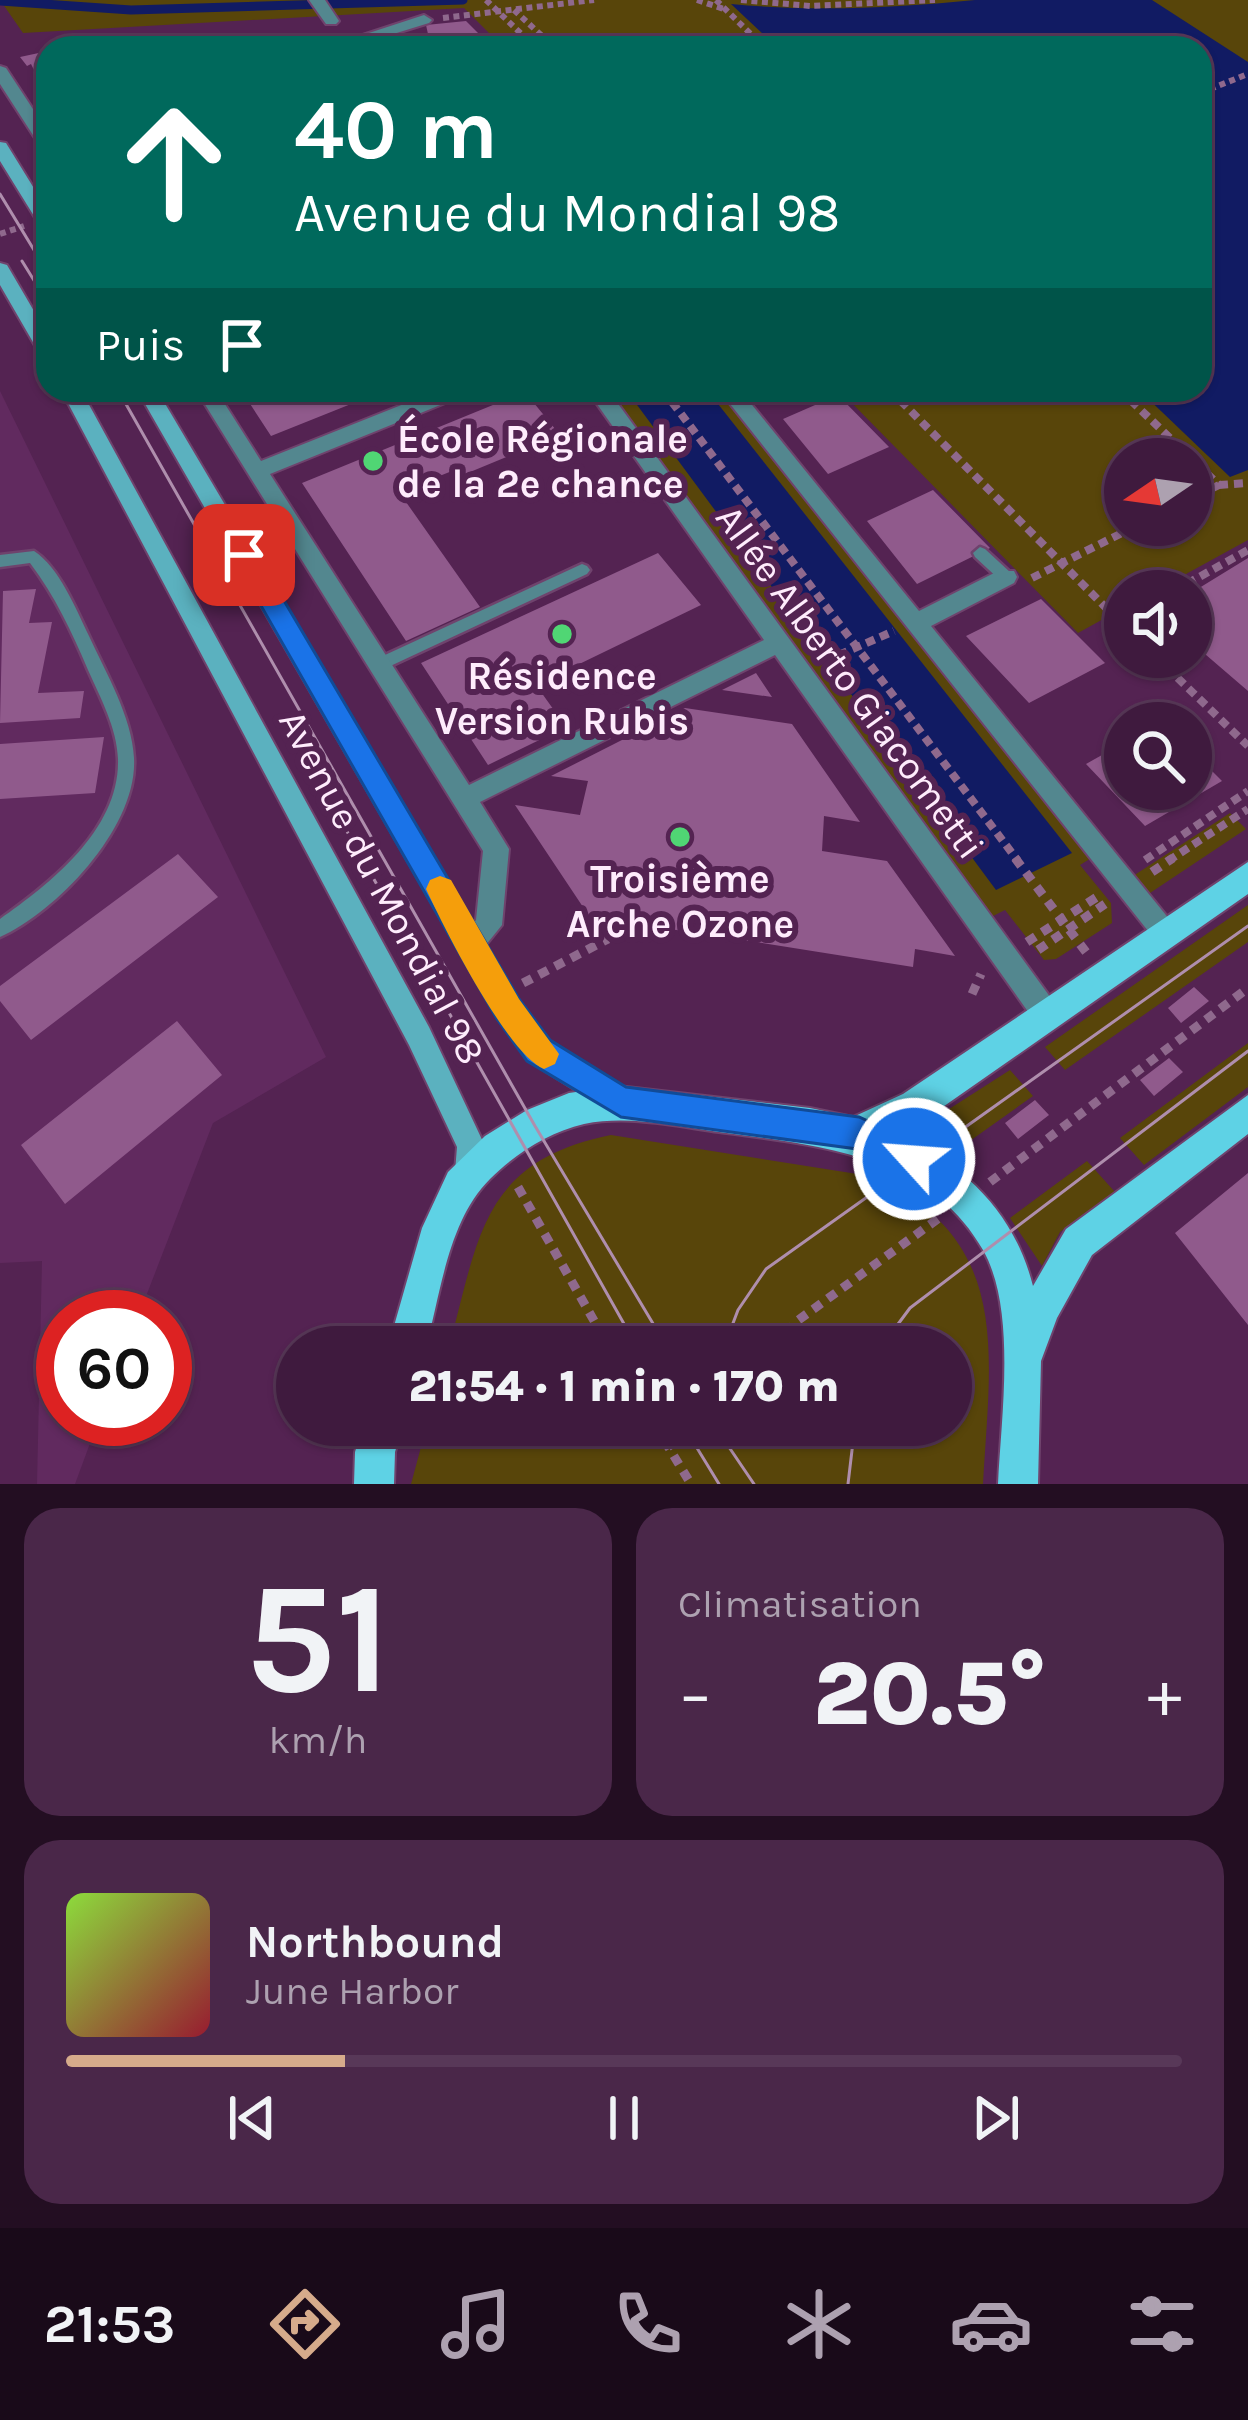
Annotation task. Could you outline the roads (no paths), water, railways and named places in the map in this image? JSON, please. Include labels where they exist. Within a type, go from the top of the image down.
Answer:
[{"type":"main road","points":[[0,147],[36,206]]},
{"type":"main road","points":[[0,269],[36,330]]},
{"type":"main road","name":"Avenue du Mondial 98","points":[[77,402],[419,1036],[471,1146],[470,1172]]},
{"type":"main road","name":"Avenue du Mondial 98","points":[[154,402],[500,995],[538,1051],[621,1102]]},
{"type":"main road","points":[[859,1133],[915,1106],[1248,876]]},
{"type":"main road","points":[[413,1326],[447,1214],[470,1172],[535,1126],[581,1108],[621,1102],[859,1133],[914,1159],[966,1198],[998,1240],[1008,1268],[1021,1365],[1018,1484]]},
{"type":"main road","points":[[1021,1365],[1041,1309],[1079,1241],[1248,1112]]},
{"type":"street","points":[[317,0],[331,21]]},
{"type":"street","points":[[374,36],[424,20]]},
{"type":"street","points":[[0,71],[36,123]]},
{"type":"street","name":"Avenue du Mondial 98","points":[[218,402],[256,471],[496,849],[489,925],[472,943]]},
{"type":"street","points":[[256,471],[428,402]]},
{"type":"street","name":"Allée Alberto Giacometti","points":[[606,402],[1046,1014]]},
{"type":"street","name":"Allée Alberto Giacometti","points":[[739,402],[917,622],[1118,887],[1165,933]]},
{"type":"street","points":[[917,622],[1006,578]]},
{"type":"street","points":[[465,798],[778,643]]},
{"type":"lane","points":[[980,553],[1006,578]]},
{"type":"lane","points":[[0,561],[34,557],[66,598],[109,700],[127,764],[104,836],[48,896],[0,928]]},
{"type":"lane","points":[[378,665],[582,569]]},
{"type":"waterway","points":[[0,1],[131,10],[463,0]]},
{"type":"tram line","points":[[0,194],[36,253]]},
{"type":"tram line","points":[[22,261],[36,284]]},
{"type":"tram line","points":[[125,402],[535,1126],[654,1326]]},
{"type":"tram line","points":[[326,794],[625,1326]]},
{"type":"tram line","points":[[732,1326],[766,1269],[1248,926]]},
{"type":"tram line","points":[[897,1326],[910,1308],[1248,1051]]},
{"type":"tram line","points":[[696,1446],[719,1484]]},
{"type":"tram line","points":[[728,1446],[754,1484]]},
{"type":"tram line","points":[[848,1484],[853,1446]]},
{"type":"place","name":"École Régionale de la 2e chance","points":[[373,461]]},
{"type":"place","name":"Résidence Version Rubis","points":[[562,634]]},
{"type":"place","name":"Troisième Arche Ozone","points":[[680,837]]}]
